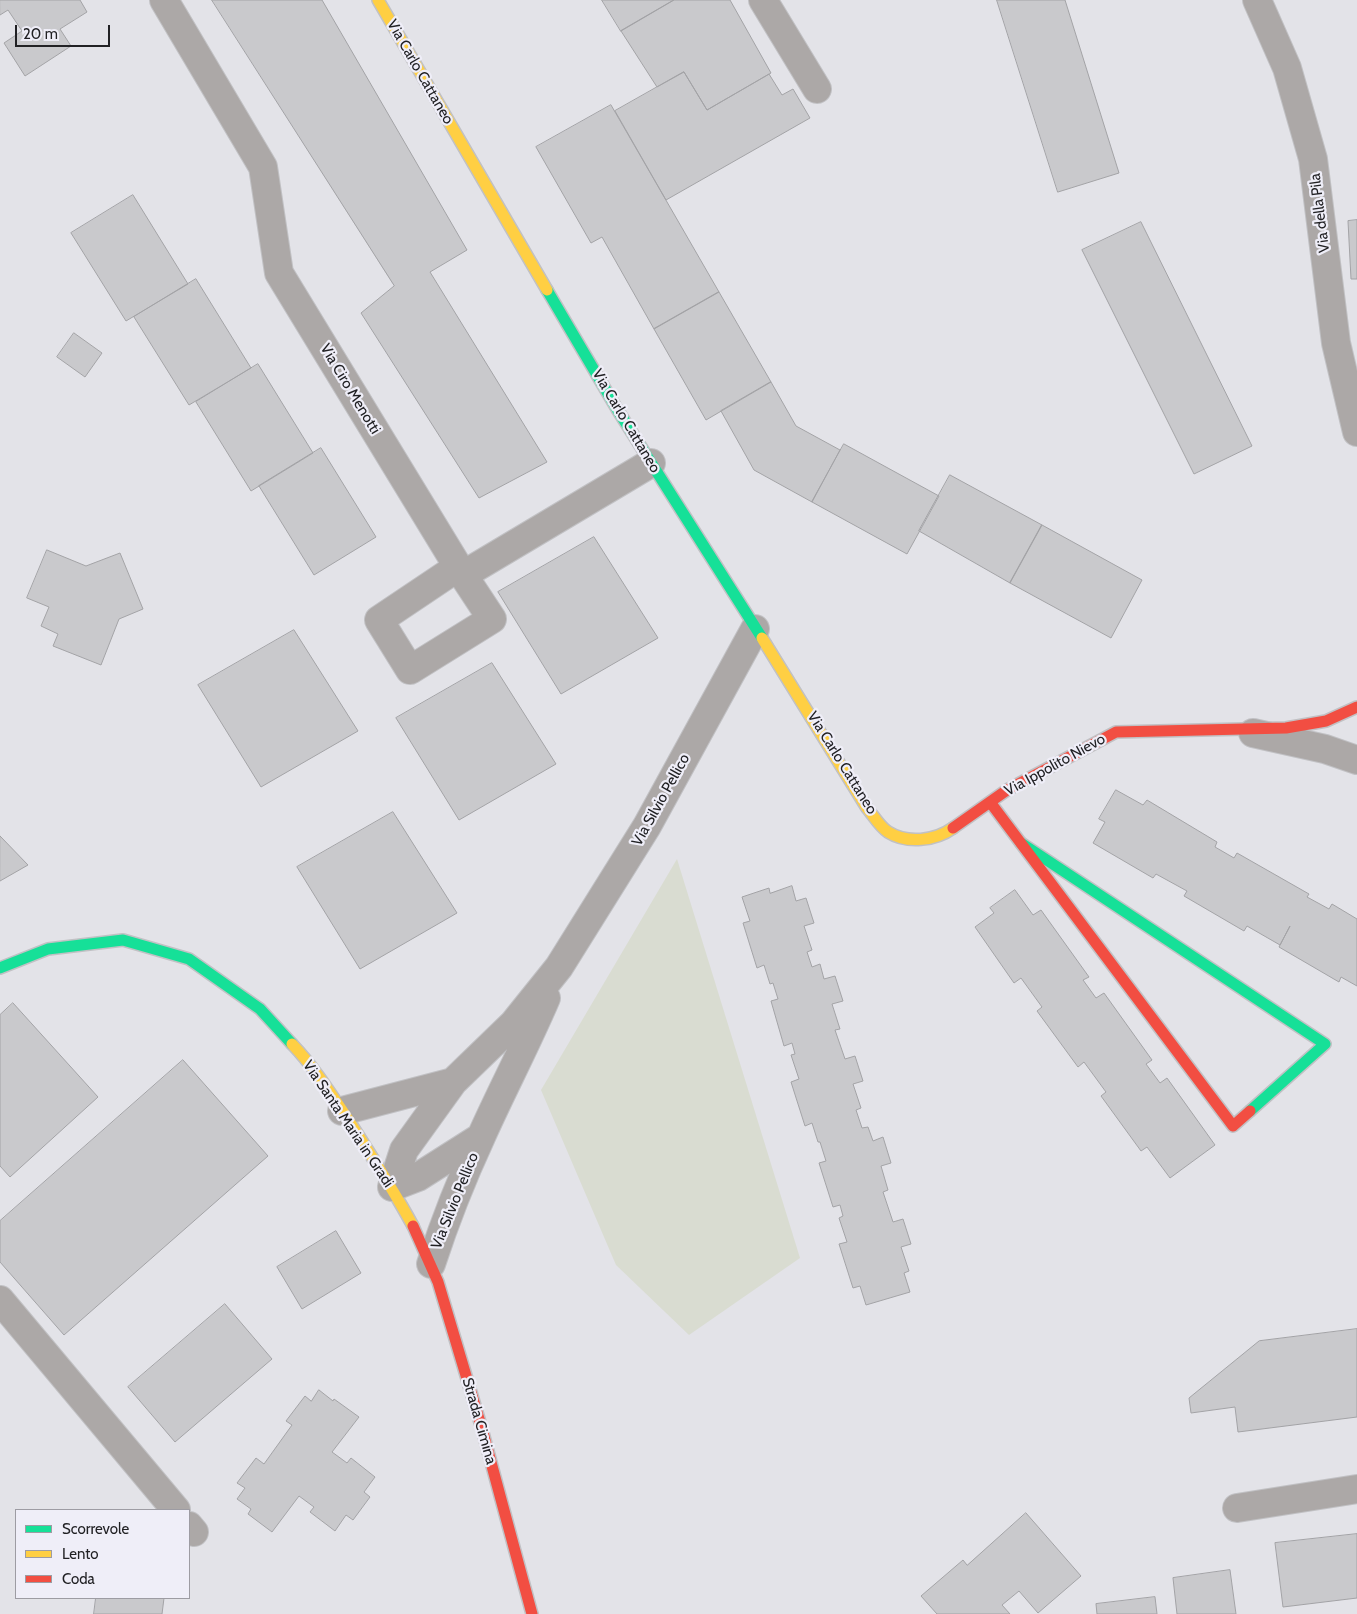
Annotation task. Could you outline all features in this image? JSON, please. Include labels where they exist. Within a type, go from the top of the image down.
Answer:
[{"type":"street","name":"Via Ciro Menotti","points":[[164,0],[263,167],[279,273],[461,571],[651,463]]},
{"type":"street","name":"Via Carlo Cattaneo","points":[[378,0],[617,409],[807,709],[867,808],[888,832]]},
{"type":"street","points":[[763,0],[817,89]]},
{"type":"street","name":"Via della Pila","points":[[1257,0],[1287,68],[1313,159],[1336,343],[1357,432]]},
{"type":"street","name":"Via Silvio Pellico","points":[[392,1188],[404,1150],[453,1082],[514,1023],[559,967],[647,826],[755,629]]},
{"type":"street","name":"Via Ippolito Nievo","points":[[888,832],[913,841],[946,833],[1007,790],[1116,732],[1286,728],[1326,721],[1357,707]]},
{"type":"street","name":"Via Ippolito Nievo","points":[[1234,729],[1325,749],[1357,760]]},
{"type":"street","points":[[990,802],[1232,1126],[1325,1044],[1021,843]]},
{"type":"street","name":"Via Santa Maria in Gradi","points":[[0,968],[48,948],[123,940],[189,959],[260,1009],[310,1063],[392,1188],[416,1232]]},
{"type":"street","name":"Via Silvio Pellico","points":[[431,1264],[445,1222],[481,1137],[527,1043],[559,967]]},
{"type":"street","name":"Via Silvio Pellico","points":[[342,1111],[453,1082]]},
{"type":"street","name":"Via Silvio Pellico","points":[[392,1188],[418,1177],[481,1137]]},
{"type":"street","name":"Strada Cimina","points":[[416,1232],[438,1282],[482,1429],[532,1614]]},
{"type":"street","points":[[0,1300],[175,1509]]},
{"type":"street","points":[[1237,1508],[1357,1489]]},
{"type":"shaded area","points":[[677,859],[800,1258],[689,1335],[616,1265],[541,1090]]},
{"type":"building","points":[[0,0],[80,0],[87,12],[60,29],[71,46],[25,76],[4,43],[22,31],[8,10],[0,15]]},
{"type":"building","points":[[212,0],[322,0],[467,250],[430,272],[547,462],[479,498],[361,313],[394,286]]},
{"type":"building","points":[[602,0],[674,0],[621,31]]},
{"type":"building","points":[[674,0],[730,0],[771,73],[707,110],[684,72],[657,87],[621,31]]},
{"type":"building","points":[[997,0],[1065,0],[1119,173],[1058,192]]},
{"type":"building","points":[[684,72],[707,110],[769,74],[782,95],[793,89],[810,118],[666,200],[615,111]]},
{"type":"building","points":[[611,105],[719,292],[654,329],[602,237],[591,243],[536,147]]},
{"type":"building","points":[[133,195],[188,284],[126,321],[71,233]]},
{"type":"building","points":[[1357,220],[1357,279],[1351,279],[1348,221]]},
{"type":"building","points":[[1141,222],[1252,446],[1194,474],[1082,250]]},
{"type":"building","points":[[196,279],[251,368],[189,405],[134,317]]},
{"type":"building","points":[[719,292],[771,382],[706,420],[654,329]]},
{"type":"building","points":[[74,333],[102,353],[85,377],[57,357]]},
{"type":"building","points":[[258,364],[313,453],[251,491],[196,402]]},
{"type":"building","points":[[771,382],[796,426],[840,450],[812,502],[754,470],[721,411]]},
{"type":"building","points":[[844,444],[939,496],[907,554],[812,502]]},
{"type":"building","points":[[321,448],[376,537],[314,575],[259,486]]},
{"type":"building","points":[[950,475],[1042,525],[1010,583],[919,531]]},
{"type":"building","points":[[1042,525],[1142,580],[1111,638],[1010,583]]},
{"type":"building","points":[[594,537],[658,638],[561,694],[498,592]]},
{"type":"building","points":[[47,550],[86,566],[120,553],[143,609],[119,619],[101,665],[53,646],[58,634],[41,626],[49,607],[27,598]]},
{"type":"building","points":[[294,630],[358,731],[261,787],[198,685]]},
{"type":"building","points":[[492,663],[556,764],[459,820],[396,718]]},
{"type":"building","points":[[1116,790],[1143,805],[1147,800],[1217,842],[1215,847],[1234,858],[1237,853],[1309,894],[1307,897],[1329,909],[1332,904],[1357,919],[1357,986],[1341,977],[1339,982],[1279,947],[1290,926],[1280,945],[1247,926],[1244,931],[1184,896],[1187,891],[1156,874],[1153,878],[1093,843],[1105,822],[1099,819]]},
{"type":"building","points":[[393,812],[457,913],[360,969],[297,867]]},
{"type":"building","points":[[0,836],[28,865],[0,881]]},
{"type":"building","points":[[792,886],[796,901],[806,898],[814,923],[804,926],[812,950],[807,952],[812,967],[820,964],[824,979],[835,976],[843,1001],[832,1004],[840,1029],[835,1030],[845,1059],[855,1056],[863,1081],[853,1084],[861,1108],[856,1110],[862,1128],[868,1127],[873,1141],[883,1137],[891,1163],[881,1166],[888,1190],[883,1192],[893,1222],[903,1219],[911,1244],[901,1247],[909,1271],[904,1273],[910,1292],[866,1305],[860,1286],[853,1288],[839,1244],[847,1242],[839,1218],[843,1216],[840,1205],[833,1207],[819,1163],[826,1161],[820,1142],[818,1142],[812,1123],[805,1126],[791,1082],[799,1079],[791,1055],[795,1054],[792,1043],[784,1046],[771,1001],[778,999],[773,983],[770,984],[764,965],[757,968],[743,923],[750,921],[742,897],[769,888],[770,893]]},
{"type":"building","points":[[1015,890],[1033,915],[1041,910],[1089,977],[1083,980],[1096,998],[1104,993],[1152,1060],[1146,1064],[1160,1083],[1167,1078],[1215,1145],[1170,1178],[1147,1147],[1141,1151],[1101,1096],[1106,1092],[1084,1062],[1078,1067],[1037,1011],[1042,1007],[1021,978],[1014,983],[975,927],[994,913],[990,908]]},
{"type":"building","points":[[13,1003],[98,1097],[10,1177],[0,1166],[0,1015]]},
{"type":"building","points":[[183,1060],[268,1156],[64,1335],[0,1262],[0,1221]]},
{"type":"building","points":[[336,1231],[361,1273],[302,1309],[277,1267]]},
{"type":"building","points":[[225,1304],[272,1359],[175,1442],[128,1387]]},
{"type":"building","points":[[1357,1329],[1357,1417],[1238,1432],[1235,1407],[1191,1413],[1189,1398],[1259,1341]]},
{"type":"building","points":[[319,1390],[359,1417],[332,1452],[347,1463],[351,1458],[375,1477],[364,1492],[370,1497],[353,1520],[346,1515],[335,1531],[310,1512],[314,1507],[299,1496],[272,1532],[248,1514],[251,1509],[237,1499],[245,1488],[237,1483],[256,1458],[264,1464],[292,1425],[286,1421],[305,1396],[311,1401]]},
{"type":"building","points":[[1026,1513],[1081,1576],[1038,1613],[1019,1591],[1002,1605],[1010,1614],[937,1614],[921,1596],[963,1560],[967,1565]]},
{"type":"building","points":[[1357,1534],[1357,1598],[1283,1607],[1275,1543]]},
{"type":"building","points":[[1230,1570],[1236,1614],[1177,1614],[1173,1578]]},
{"type":"building","points":[[1155,1597],[1157,1614],[1097,1614],[1096,1604]]},
{"type":"building","points":[[96,1599],[164,1599],[162,1614],[94,1614]]},
{"type":"traffic: fast","points":[[547,290],[617,409],[762,638]]},
{"type":"traffic: fast","points":[[1021,843],[1325,1044],[1250,1111]]},
{"type":"traffic: fast","points":[[0,968],[48,949],[123,940],[189,959],[260,1009],[292,1044]]},
{"type":"traffic: slow","points":[[378,0],[547,290]]},
{"type":"traffic: slow","points":[[762,638],[867,808],[882,827],[896,836],[912,839],[938,836],[953,828]]},
{"type":"traffic: slow","points":[[292,1044],[315,1071],[336,1101],[382,1172],[413,1226]]},
{"type":"traffic: jam","points":[[953,828],[1007,790],[1116,732],[1286,728],[1326,721],[1357,707]]},
{"type":"traffic: jam","points":[[990,802],[1233,1126],[1250,1111]]},
{"type":"traffic: jam","points":[[413,1226],[438,1282],[482,1429],[532,1614]]}]
